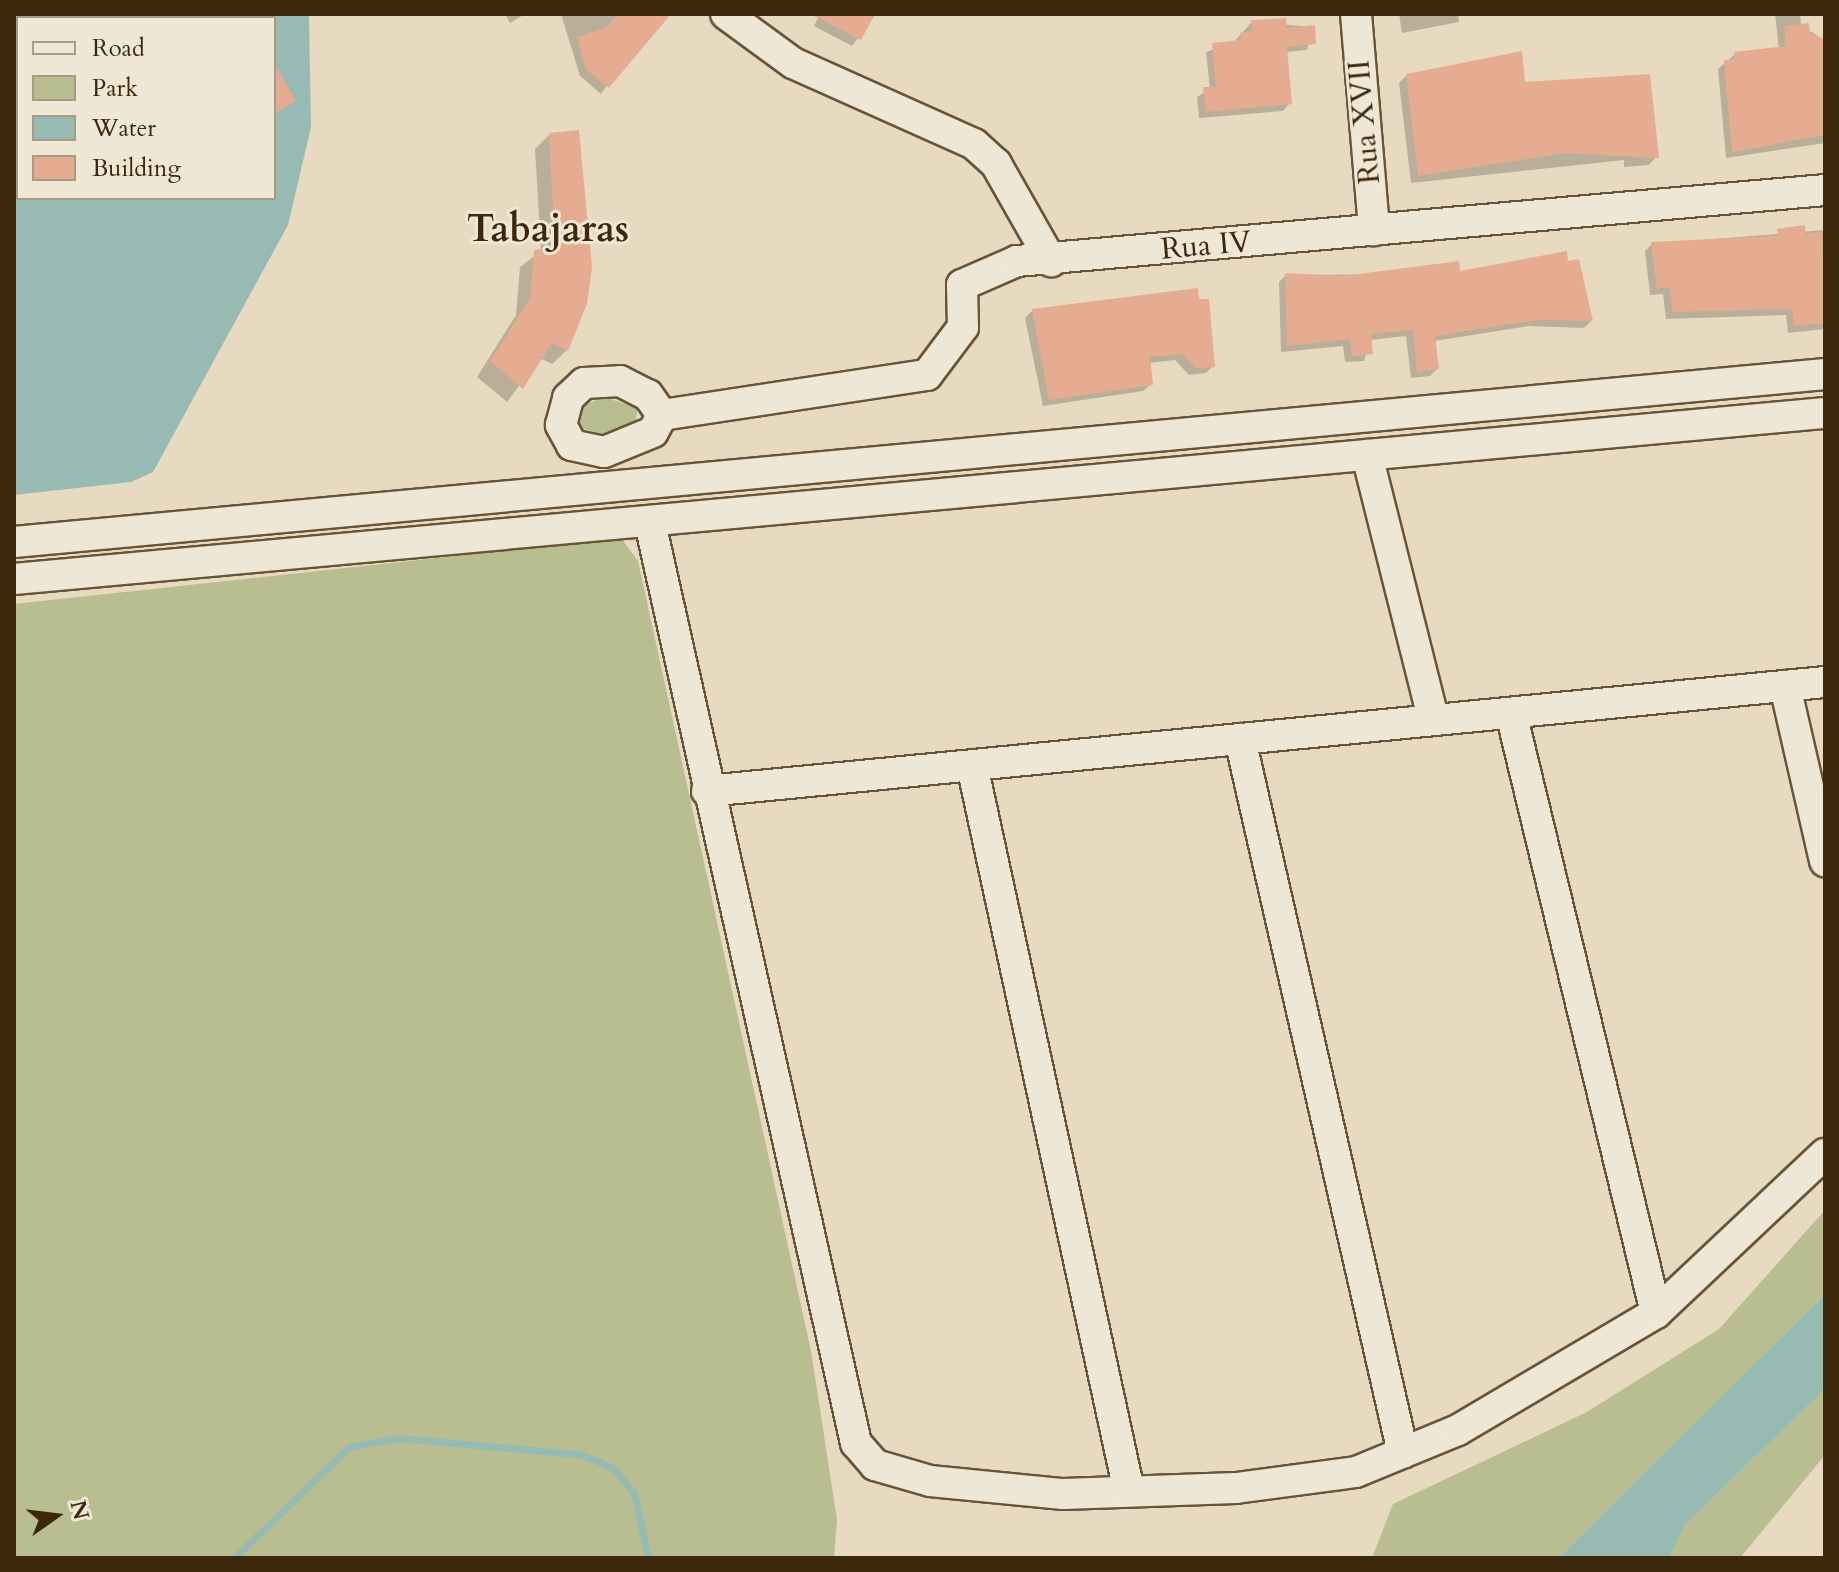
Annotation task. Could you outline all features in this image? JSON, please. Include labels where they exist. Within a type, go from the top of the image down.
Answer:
[{"type":"street","points":[[726,14],[793,63],[974,144],[996,164],[1051,261]]},
{"type":"street","name":"Rua XVII","points":[[1356,14],[1374,230]]},
{"type":"street","name":"Rua IV","points":[[662,415],[927,375],[963,327],[962,285],[1007,263],[1825,190]]},
{"type":"street","points":[[14,542],[1825,374]]},
{"type":"street","points":[[14,579],[665,522],[1825,413]]},
{"type":"street","points":[[1367,455],[1433,717]]},
{"type":"street","points":[[675,481],[665,522],[707,791],[856,1443],[875,1465],[930,1481],[1063,1494],[1356,1472],[1458,1430],[1656,1313],[1825,1154]]},
{"type":"street","points":[[565,491],[570,530]]},
{"type":"street","points":[[707,791],[1433,717],[1511,713],[1825,682]]},
{"type":"street","points":[[1785,686],[1825,861]]},
{"type":"street","points":[[1511,713],[1656,1313]]},
{"type":"street","points":[[1240,739],[1403,1453]]},
{"type":"street","points":[[972,765],[1129,1491]]},
{"type":"green space","points":[[604,397],[638,408],[635,423],[604,435],[577,427],[584,405]]},
{"type":"green space","points":[[621,538],[638,561],[811,1351],[837,1520],[834,1558],[14,1558],[14,604]]},
{"type":"green space","points":[[1825,1210],[1825,1294],[1558,1558],[1372,1558],[1393,1504],[1587,1412],[1719,1329]]},
{"type":"green space","points":[[1825,1389],[1825,1455],[1740,1558],[1669,1558],[1685,1525]]},
{"type":"water","points":[[17,14],[309,14],[311,127],[288,225],[153,472],[131,482],[14,495],[16,174],[16,200],[276,200],[276,16]]},
{"type":"water","points":[[1825,1294],[1825,1389],[1685,1525],[1669,1558],[1558,1558]]},
{"type":"building","points":[[618,14],[671,14],[609,88],[586,69],[577,37],[606,28]]},
{"type":"building","points":[[811,14],[875,14],[861,40]]},
{"type":"building","points":[[1286,18],[1287,28],[1315,25],[1316,44],[1287,47],[1292,104],[1206,112],[1203,87],[1216,87],[1212,43],[1241,40],[1240,33],[1252,31],[1251,20]]},
{"type":"building","points":[[1809,23],[1810,34],[1825,39],[1825,135],[1732,152],[1724,60],[1735,59],[1734,52],[1786,46],[1784,26]]},
{"type":"building","points":[[1522,51],[1525,82],[1650,74],[1659,158],[1566,153],[1418,176],[1406,74]]},
{"type":"building","points":[[276,66],[296,101],[276,113]]},
{"type":"building","points":[[579,130],[592,267],[587,304],[568,351],[552,343],[523,389],[490,361],[530,299],[534,250],[555,247],[549,133]]},
{"type":"building","points":[[1805,225],[1806,234],[1822,232],[1825,323],[1794,326],[1792,309],[1673,312],[1669,287],[1657,289],[1651,242],[1778,236],[1777,229]]},
{"type":"building","points":[[1567,251],[1568,261],[1579,259],[1593,321],[1538,320],[1435,336],[1439,369],[1417,372],[1413,330],[1371,334],[1373,354],[1352,356],[1350,339],[1287,346],[1285,273],[1343,276],[1459,261],[1460,271]]},
{"type":"building","points":[[1198,288],[1199,299],[1209,299],[1215,367],[1196,368],[1183,354],[1150,357],[1153,385],[1049,400],[1032,309]]},
{"type":"waterway","points":[[234,1558],[349,1447],[398,1438],[579,1454],[612,1467],[634,1493],[648,1558]]},
{"type":"district","name":"Tabajaras","points":[[548,230]]}]
